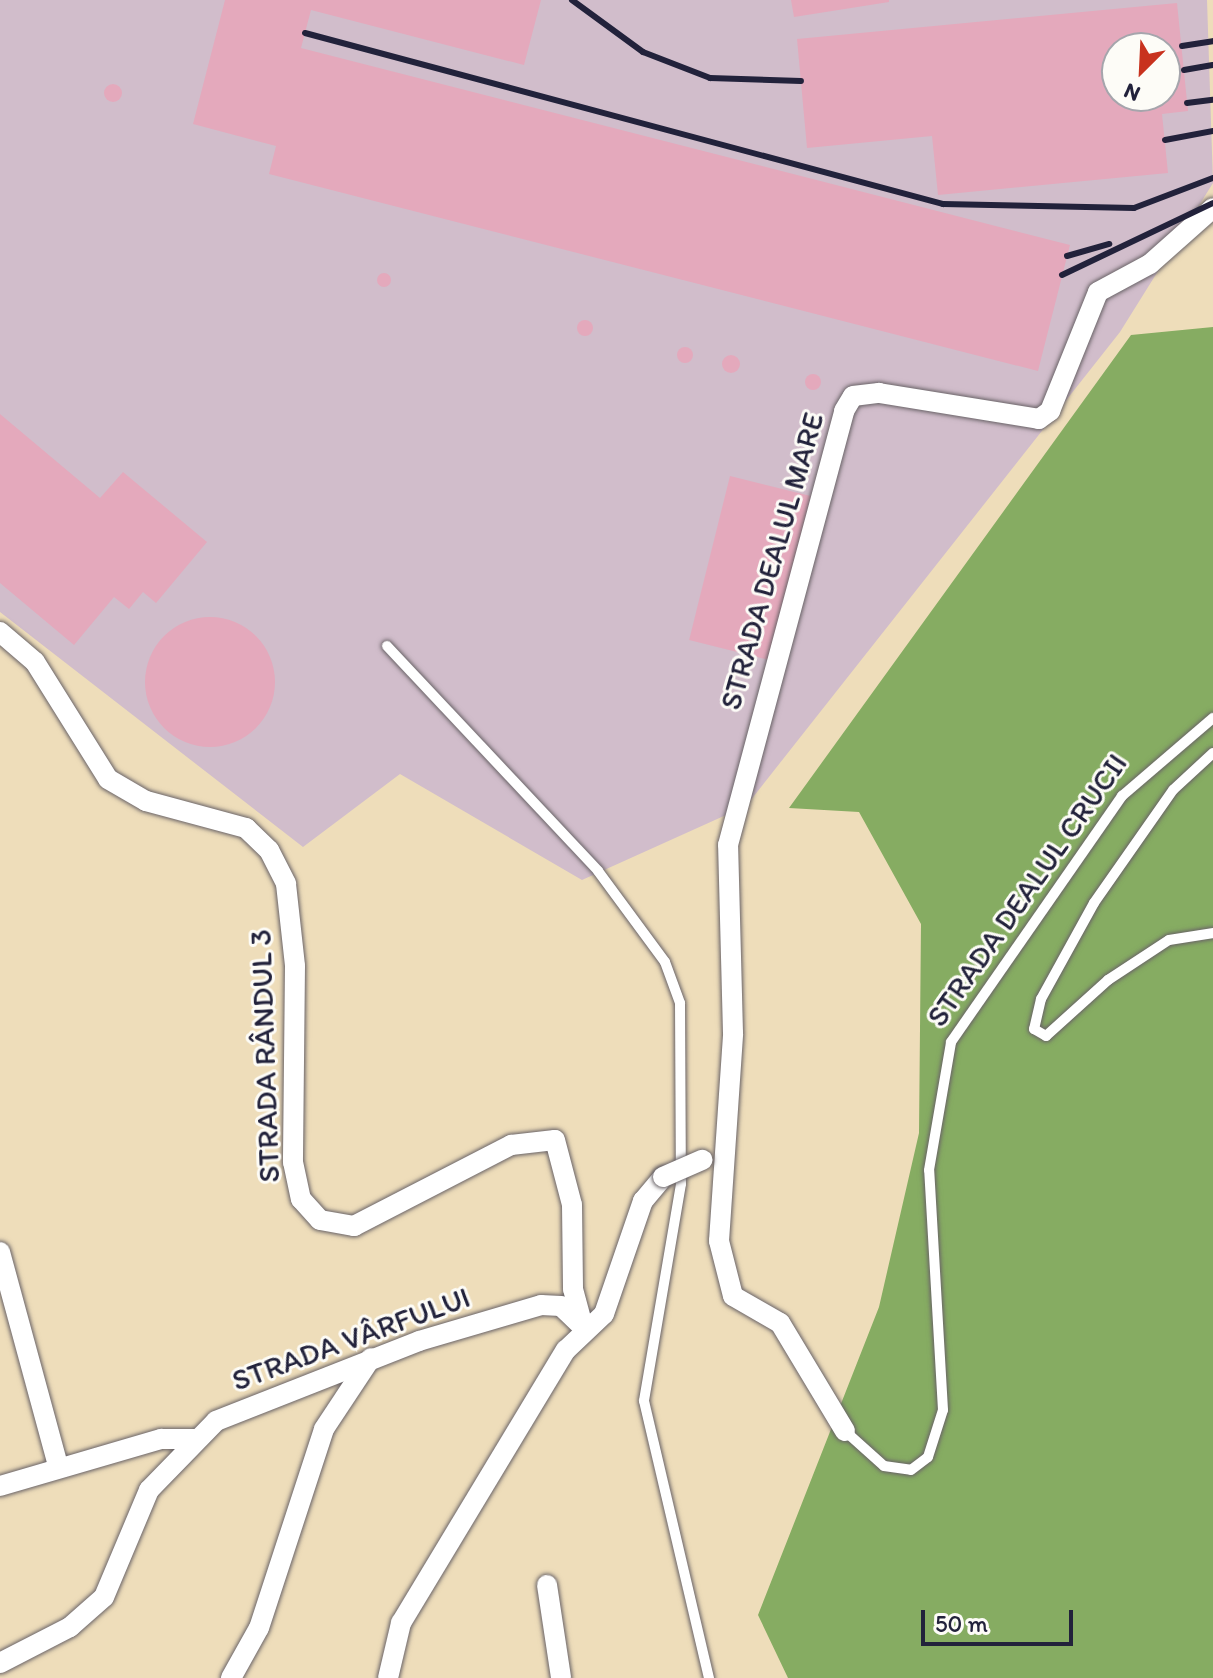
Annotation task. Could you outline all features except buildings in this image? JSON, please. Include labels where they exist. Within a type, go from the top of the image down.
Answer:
[{"type":"street","name":"STRADA DEALUL MARE","points":[[722,1150],[733,1033],[728,845],[844,411],[853,396],[879,393],[1039,419],[1050,411],[1098,292],[1150,264],[1213,208]]},
{"type":"street","name":"STRADA RÂNDUL 3","points":[[0,632],[35,662],[108,779],[146,801],[246,828],[269,850],[286,884],[295,966],[293,1162],[301,1199],[320,1220],[354,1226],[511,1145],[555,1140],[572,1205],[573,1289],[583,1327]]},
{"type":"street","points":[[388,1678],[401,1623],[427,1576],[583,1327],[604,1314],[643,1201],[663,1177],[722,1150]]},
{"type":"street","name":"STRADA DEALUL CRUCII","points":[[722,1150],[719,1241],[733,1296],[780,1323],[845,1431]]},
{"type":"street","points":[[0,1252],[58,1466]]},
{"type":"street","name":"STRADA VÂRFULUI","points":[[0,1486],[58,1466],[161,1439],[196,1439],[266,1397],[371,1358],[541,1305],[561,1306],[583,1327]]},
{"type":"street","points":[[231,1678],[259,1628],[324,1429],[371,1358]]},
{"type":"street","points":[[0,1663],[70,1627],[104,1597],[149,1490],[196,1439]]},
{"type":"street","points":[[547,1585],[561,1678]]},
{"type":"lane","points":[[387,646],[598,871],[665,962],[680,1003],[681,1184],[644,1401],[709,1678]]},
{"type":"lane","name":"STRADA DEALUL CRUCII","points":[[845,1431],[865,1456],[884,1466],[911,1470],[928,1457],[943,1410],[929,1170],[951,1042],[1122,796],[1213,718]]},
{"type":"lane","name":"STRADA DEALUL CRUCII","points":[[1213,753],[1173,790],[1094,903],[1041,999],[1034,1029],[1046,1036],[1108,980],[1169,940],[1213,933]]},
{"type":"shaded area","points":[[0,0],[1207,0],[1213,183],[1120,332],[746,806],[582,880],[400,774],[303,847],[0,612]]},
{"type":"green space","points":[[1213,327],[1213,1678],[788,1678],[758,1615],[879,1307],[919,1133],[921,924],[859,812],[789,808],[1131,335]]},
{"type":"railway","points":[[572,0],[643,52],[710,78],[801,81]]},
{"type":"railway","points":[[305,33],[943,204],[1134,208],[1213,178]]},
{"type":"railway","points":[[1182,46],[1213,41]]},
{"type":"railway","points":[[1184,70],[1213,65]]},
{"type":"railway","points":[[1187,103],[1213,100]]},
{"type":"railway","points":[[1165,140],[1213,131]]},
{"type":"railway","points":[[1062,275],[1213,203]]},
{"type":"railway","points":[[1067,256],[1109,244]]}]
